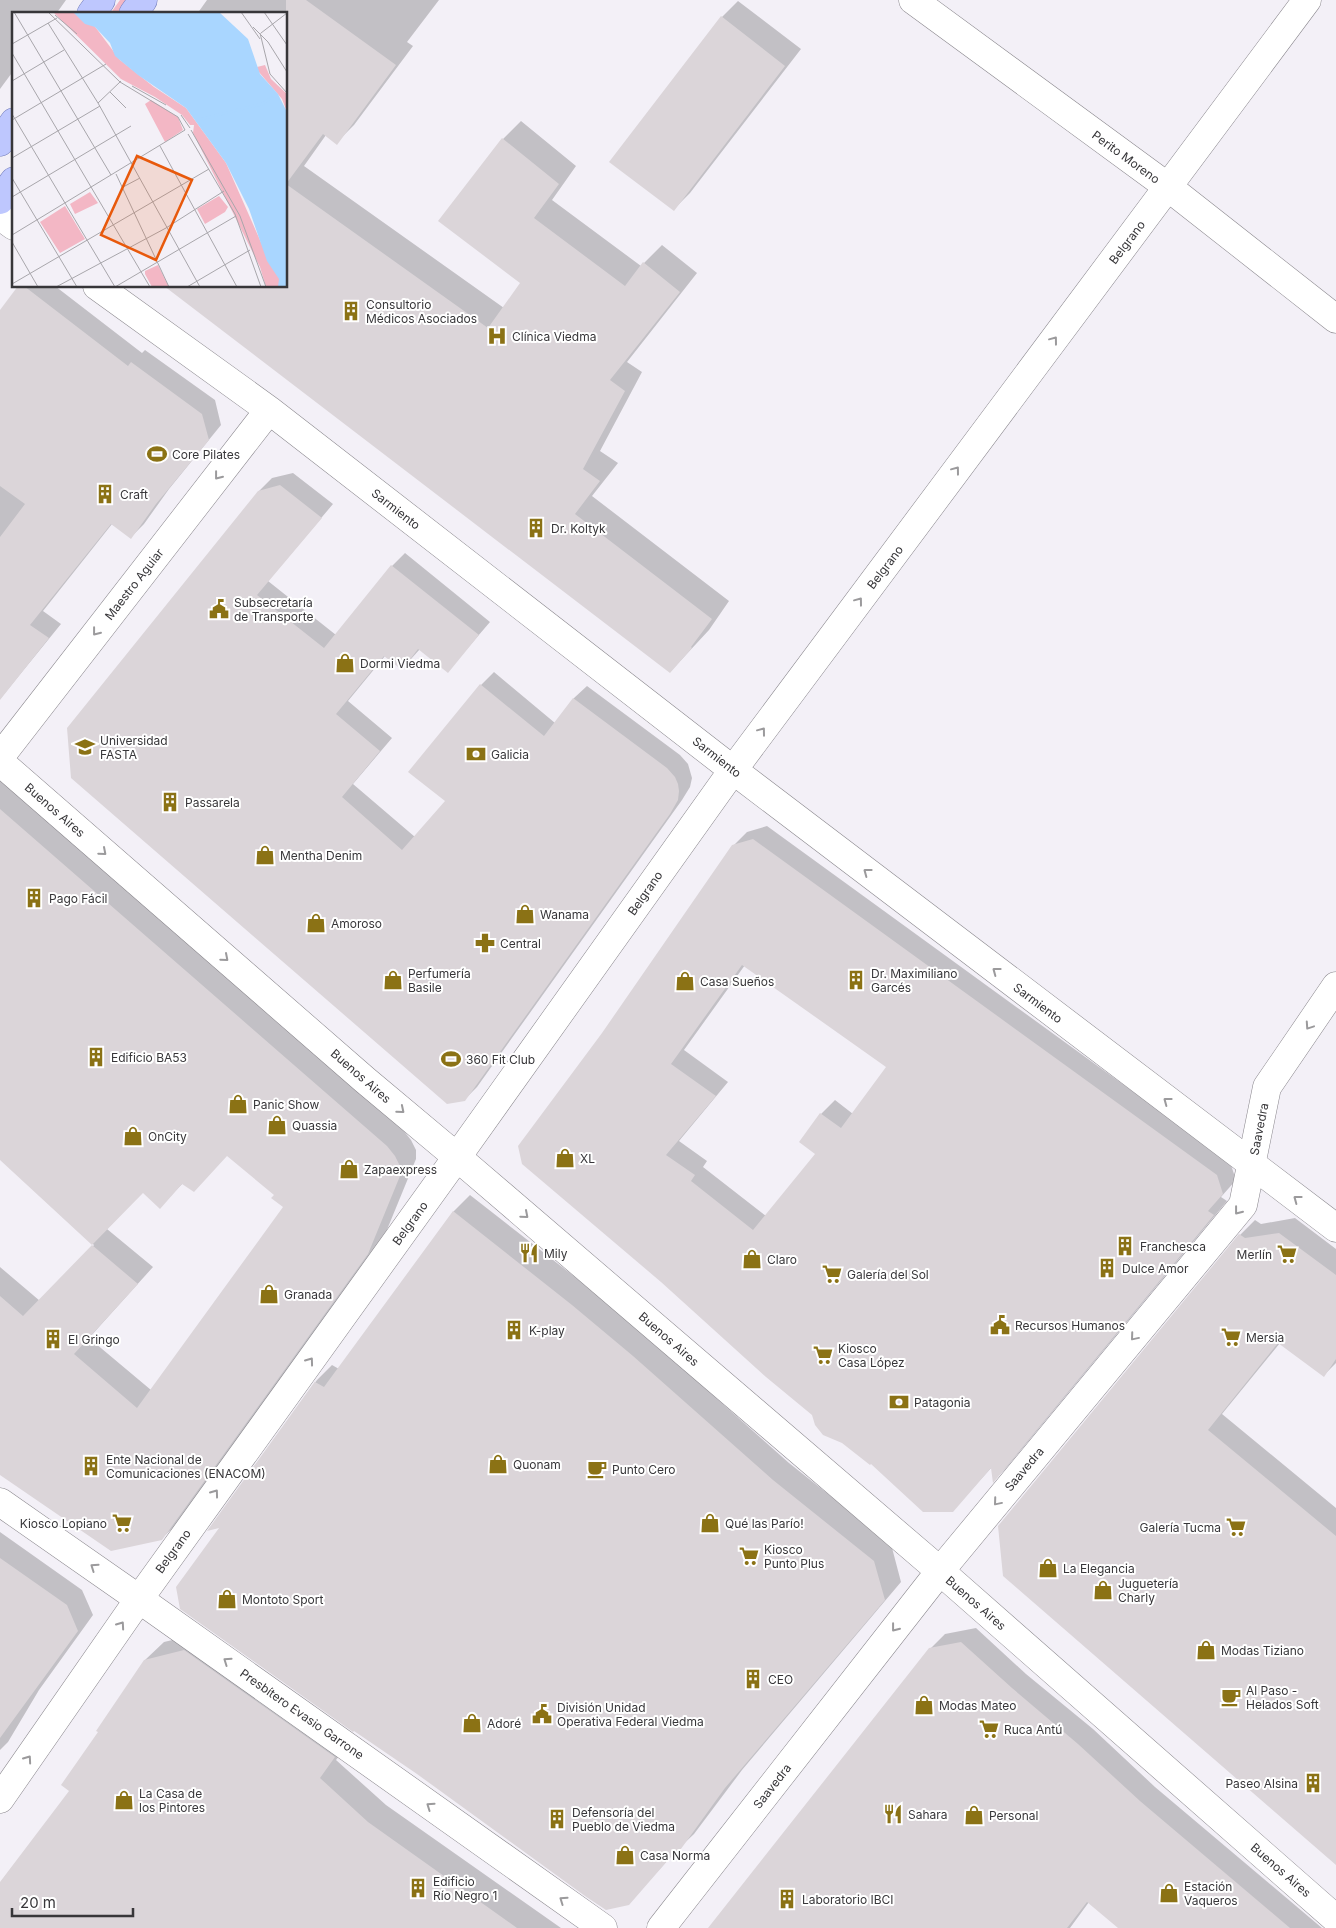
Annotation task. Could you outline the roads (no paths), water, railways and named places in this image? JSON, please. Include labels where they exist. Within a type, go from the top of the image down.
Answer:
[{"type":"main road","points":[[92,12],[100,0]]},
{"type":"main road","points":[[134,12],[143,0]]},
{"type":"main road","points":[[0,142],[12,125]]},
{"type":"main road","points":[[0,200],[12,184]]},
{"type":"street","name":"Perito Moreno","points":[[913,0],[1168,188],[1336,319]]},
{"type":"street","name":"Belgrano","points":[[0,1799],[139,1598],[733,770],[1307,0]]},
{"type":"street","points":[[0,216],[12,225]]},
{"type":"street","name":"Sarmiento","points":[[100,288],[269,410],[733,770],[1336,1228]]},
{"type":"street","name":"Maestro Aguiar","points":[[0,757],[269,410]]},
{"type":"street","name":"Buenos Aires","points":[[0,762],[365,1080],[940,1571],[1336,1919]]},
{"type":"street","name":"Saavedra","points":[[661,1928],[940,1571],[1243,1205],[1267,1087],[1336,986]]},
{"type":"street","name":"Presbítero Evasio Garrone","points":[[0,1502],[139,1598],[603,1928]]},
{"type":"place","name":"Consultorio Médicos Asociados","points":[[351,311]]},
{"type":"place","name":"Clínica Viedma","points":[[497,336]]},
{"type":"place","name":"Core Pilates","points":[[157,454]]},
{"type":"place","name":"Craft","points":[[105,494]]},
{"type":"place","name":"Dr. Koltyk","points":[[536,528]]},
{"type":"place","name":"Subsecretaría de Transporte","points":[[219,609]]},
{"type":"place","name":"Dormi Viedma","points":[[345,663]]},
{"type":"place","name":"Universidad FASTA","points":[[85,747]]},
{"type":"place","name":"Galicia","points":[[476,754]]},
{"type":"place","name":"Passarela","points":[[170,802]]},
{"type":"place","name":"Mentha Denim","points":[[265,855]]},
{"type":"place","name":"Pago Fácil","points":[[34,898]]},
{"type":"place","name":"Wanama","points":[[525,914]]},
{"type":"place","name":"Amoroso","points":[[316,923]]},
{"type":"place","name":"Central","points":[[485,943]]},
{"type":"place","name":"Perfumería Basile","points":[[393,980]]},
{"type":"place","name":"Dr. Maximiliano Garcés","points":[[856,980]]},
{"type":"place","name":"Casa Sueños","points":[[685,981]]},
{"type":"place","name":"Edificio BA53","points":[[96,1057]]},
{"type":"place","name":"360 Fit Club","points":[[451,1059]]},
{"type":"place","name":"Panic Show","points":[[238,1104]]},
{"type":"place","name":"Quassia","points":[[277,1125]]},
{"type":"place","name":"OnCity","points":[[133,1136]]},
{"type":"place","name":"XL","points":[[565,1158]]},
{"type":"place","name":"Zapaexpress","points":[[349,1169]]},
{"type":"place","name":"Franchesca","points":[[1125,1246]]},
{"type":"place","name":"Mily","points":[[529,1253]]},
{"type":"place","name":"Merlín","points":[[1287,1254]]},
{"type":"place","name":"Claro","points":[[752,1259]]},
{"type":"place","name":"Dulce Amor","points":[[1107,1268]]},
{"type":"place","name":"Galería del Sol","points":[[832,1274]]},
{"type":"place","name":"Granada","points":[[269,1294]]},
{"type":"place","name":"Recursos Humanos","points":[[1000,1325]]},
{"type":"place","name":"K-play","points":[[514,1330]]},
{"type":"place","name":"Mersia","points":[[1231,1337]]},
{"type":"place","name":"El Gringo","points":[[53,1339]]},
{"type":"place","name":"Kiosco Casa López","points":[[823,1355]]},
{"type":"place","name":"Patagonia","points":[[899,1402]]},
{"type":"place","name":"Quonam","points":[[498,1464]]},
{"type":"place","name":"Ente Nacional de Comunicaciones (ENACOM)","points":[[91,1466]]},
{"type":"place","name":"Punto Cero","points":[[597,1469]]},
{"type":"place","name":"Kiosco Lopiano","points":[[122,1523]]},
{"type":"place","name":"Qué las Parío!","points":[[710,1523]]},
{"type":"place","name":"Galería Tucma","points":[[1236,1527]]},
{"type":"place","name":"Kiosco Punto Plus","points":[[749,1556]]},
{"type":"place","name":"La Elegancia","points":[[1048,1568]]},
{"type":"place","name":"Juguetería Charly","points":[[1103,1590]]},
{"type":"place","name":"Montoto Sport","points":[[227,1599]]},
{"type":"place","name":"Modas Tiziano","points":[[1206,1650]]},
{"type":"place","name":"CEO","points":[[753,1679]]},
{"type":"place","name":"Al Paso - Helados Soft","points":[[1231,1697]]},
{"type":"place","name":"Modas Mateo","points":[[924,1705]]},
{"type":"place","name":"División Unidad Operativa Federal Viedma","points":[[542,1714]]},
{"type":"place","name":"Adoré","points":[[472,1723]]},
{"type":"place","name":"Ruca Antú","points":[[989,1729]]},
{"type":"place","name":"Paseo Alsina","points":[[1313,1783]]},
{"type":"place","name":"La Casa de los Pintores","points":[[124,1800]]},
{"type":"place","name":"Sahara","points":[[893,1814]]},
{"type":"place","name":"Personal","points":[[974,1815]]},
{"type":"place","name":"Defensoría del Pueblo de Viedma","points":[[557,1819]]},
{"type":"place","name":"Casa Norma","points":[[625,1855]]},
{"type":"place","name":"Edificio Río Negro 1","points":[[418,1888]]},
{"type":"place","name":"Estación Vaqueros","points":[[1169,1893]]},
{"type":"place","name":"Laboratorio IBCI","points":[[787,1899]]}]
